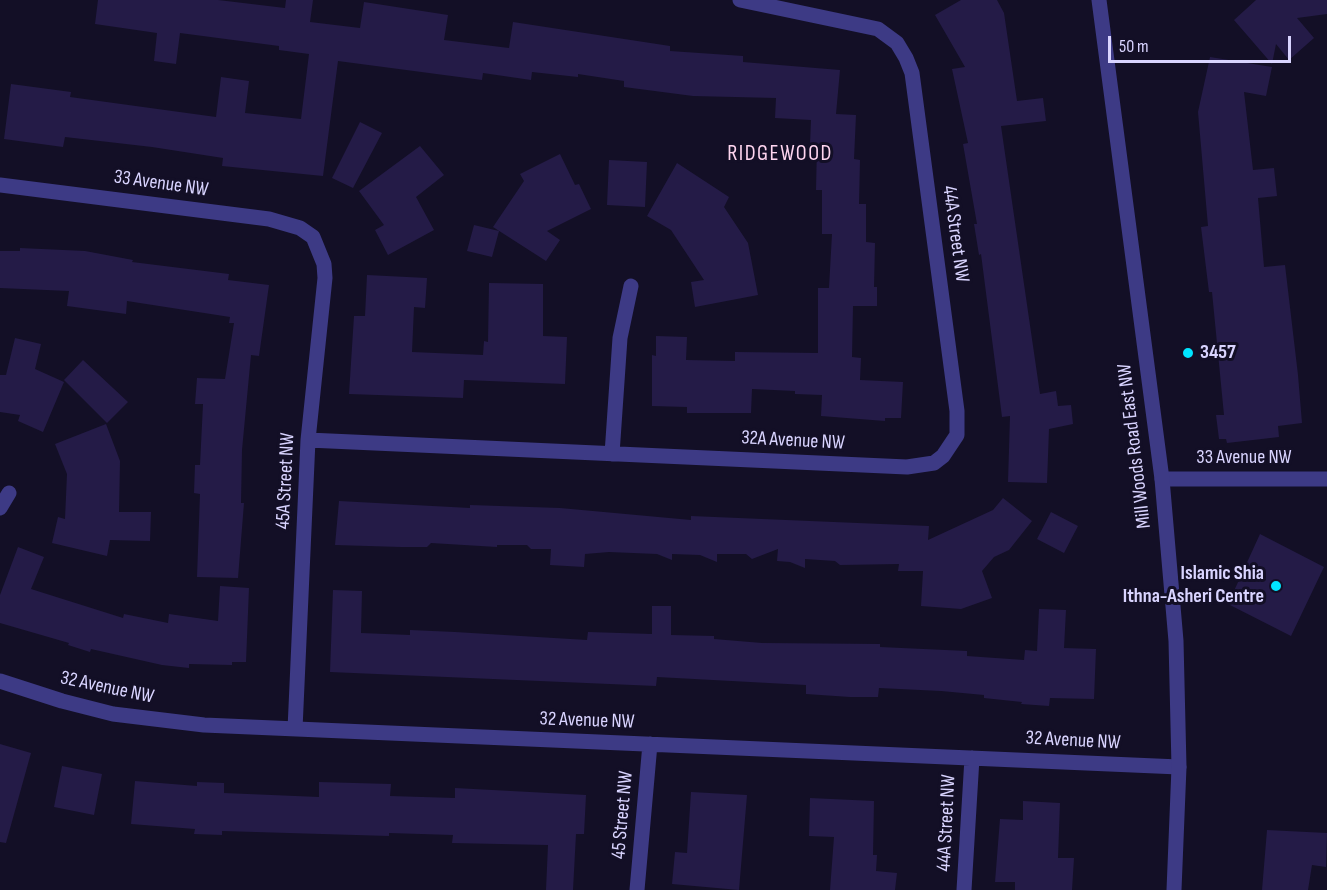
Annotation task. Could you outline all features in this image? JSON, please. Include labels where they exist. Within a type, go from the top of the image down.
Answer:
[{"type":"street","name":"44A Street NW","points":[[740,0],[878,29],[897,43],[912,73],[957,411],[957,435]]},
{"type":"street","name":"Mill Woods Road East NW","points":[[1098,0],[1162,479],[1176,640],[1179,767],[1174,890]]},
{"type":"street","name":"33 Avenue NW","points":[[0,185],[269,219],[293,226],[313,237]]},
{"type":"street","name":"45A Street NW","points":[[295,729],[308,440],[325,278],[324,264],[313,237]]},
{"type":"street","points":[[612,454],[620,338],[631,286]]},
{"type":"street","name":"32A Avenue NW","points":[[308,440],[907,467],[934,462],[951,447],[957,435]]},
{"type":"street","name":"33 Avenue NW","points":[[1162,479],[1327,479]]},
{"type":"street","points":[[0,507],[9,493]]},
{"type":"street","name":"32 Avenue NW","points":[[0,681],[62,701],[113,714],[204,725],[1179,767]]},
{"type":"street","name":"45 Street NW","points":[[637,890],[650,744]]},
{"type":"street","name":"44A Street NW","points":[[964,890],[972,758]]},
{"type":"building","points":[[98,0],[218,0],[285,8],[286,0],[313,0],[310,22],[360,28],[364,2],[448,15],[444,40],[509,48],[513,22],[670,46],[670,51],[743,56],[743,62],[840,70],[836,114],[856,115],[854,159],[860,160],[859,204],[866,204],[866,242],[875,243],[874,287],[877,287],[877,306],[853,306],[852,357],[861,358],[860,380],[903,382],[901,418],[885,418],[885,421],[821,416],[822,395],[795,394],[795,391],[752,389],[751,413],[687,413],[687,407],[652,406],[652,355],[656,356],[656,336],[687,337],[686,360],[735,361],[735,352],[818,353],[818,288],[829,288],[832,234],[822,234],[822,190],[816,190],[817,145],[810,145],[811,120],[775,118],[776,98],[693,96],[624,87],[624,81],[578,74],[578,77],[532,72],[531,80],[483,73],[482,80],[338,61],[323,176],[222,166],[223,158],[152,147],[65,137],[63,147],[4,139],[11,84],[71,92],[70,97],[216,117],[221,77],[249,81],[245,113],[301,119],[309,54],[279,50],[279,46],[180,33],[176,64],[154,61],[157,33],[95,24]]},
{"type":"building","points":[[961,0],[997,0],[1004,13],[1017,101],[1043,98],[1046,121],[1001,126],[1040,394],[1056,391],[1058,406],[1071,405],[1073,424],[1049,429],[1047,483],[1008,482],[1010,416],[1002,417],[981,254],[979,255],[974,224],[977,224],[963,144],[968,143],[952,69],[965,67],[935,15]]},
{"type":"building","points":[[1256,0],[1327,0],[1327,14],[1297,18],[1314,38],[1289,60],[1276,44],[1272,64],[1234,20]]},
{"type":"building","points":[[1210,57],[1272,67],[1266,96],[1244,92],[1253,170],[1274,168],[1277,196],[1258,198],[1264,267],[1285,265],[1302,423],[1278,426],[1279,437],[1227,443],[1226,439],[1219,439],[1216,415],[1224,415],[1212,292],[1209,292],[1201,227],[1208,226],[1198,112]]},
{"type":"building","points":[[360,122],[382,133],[353,188],[332,178]]},
{"type":"building","points":[[420,146],[444,175],[416,197],[434,230],[388,255],[375,230],[384,225],[359,191]]},
{"type":"building","points":[[560,154],[575,185],[579,184],[591,209],[547,231],[560,240],[546,261],[493,227],[524,181],[520,174]]},
{"type":"building","points":[[609,160],[647,162],[645,207],[607,205]]},
{"type":"building","points":[[677,163],[729,197],[724,207],[748,243],[758,295],[695,307],[691,282],[704,280],[671,230],[647,216]]},
{"type":"building","points":[[474,225],[499,231],[492,257],[467,251]]},
{"type":"building","points":[[20,248],[85,251],[133,260],[132,262],[229,274],[228,280],[269,285],[259,356],[251,355],[242,450],[241,503],[244,503],[238,578],[197,577],[200,494],[194,493],[195,465],[200,465],[203,404],[195,404],[197,378],[225,379],[234,323],[229,323],[230,317],[127,301],[126,314],[67,306],[69,291],[0,288],[0,251],[20,251]]},
{"type":"building","points":[[367,275],[427,278],[425,308],[414,307],[412,352],[483,355],[484,341],[488,342],[489,283],[543,284],[543,336],[567,337],[565,384],[464,380],[463,398],[349,394],[354,316],[365,316]]},
{"type":"building","points":[[15,338],[41,344],[35,369],[64,382],[43,432],[18,421],[20,415],[0,412],[0,375],[6,375]]},
{"type":"building","points":[[83,360],[128,402],[107,423],[64,380]]},
{"type":"building","points":[[106,424],[120,461],[119,512],[151,512],[150,541],[110,540],[107,556],[52,543],[58,517],[65,519],[67,474],[55,444]]},
{"type":"building","points":[[1003,498],[1032,521],[1009,550],[994,557],[982,571],[992,598],[961,609],[921,606],[923,571],[898,571],[899,564],[840,565],[835,561],[805,559],[805,568],[790,562],[777,561],[778,549],[752,559],[746,554],[717,554],[717,562],[700,555],[672,554],[672,560],[657,554],[609,552],[585,554],[584,567],[550,565],[551,549],[531,549],[527,545],[497,545],[497,547],[431,543],[427,547],[401,547],[335,545],[339,501],[470,508],[470,505],[560,508],[691,520],[691,516],[929,526],[928,540],[993,510]]},
{"type":"building","points":[[1051,512],[1078,526],[1064,553],[1037,539]]},
{"type":"building","name":"Islamic Shia Ithna-Asheri Centre","points":[[1260,534],[1324,567],[1291,636],[1228,604]]},
{"type":"building","points":[[18,547],[44,557],[31,589],[123,618],[124,614],[168,623],[169,614],[218,621],[220,586],[249,588],[246,662],[232,662],[232,665],[189,664],[189,668],[162,665],[91,649],[90,652],[68,645],[69,643],[0,623],[0,595]]},
{"type":"building","points":[[333,590],[362,591],[361,633],[410,635],[410,630],[587,640],[588,632],[652,634],[652,606],[671,606],[671,635],[714,636],[714,639],[762,643],[880,644],[880,647],[967,651],[967,656],[1024,660],[1025,650],[1037,651],[1039,609],[1066,610],[1064,648],[1096,649],[1094,699],[1050,698],[1049,706],[984,698],[984,695],[941,691],[879,688],[878,697],[850,697],[806,694],[806,685],[657,677],[656,686],[330,672]]},
{"type":"building","points":[[0,744],[31,753],[6,843],[0,842]]},
{"type":"building","points":[[62,766],[102,774],[94,815],[54,807]]},
{"type":"building","points":[[135,781],[197,786],[197,782],[224,783],[224,793],[319,797],[319,782],[391,784],[390,796],[455,798],[455,788],[586,795],[584,834],[576,834],[573,890],[546,890],[548,845],[452,843],[453,835],[389,833],[389,836],[222,831],[222,835],[194,834],[195,829],[131,824]]},
{"type":"building","points":[[691,792],[747,795],[739,890],[672,884],[675,852],[687,853]]},
{"type":"building","points":[[810,798],[874,801],[873,855],[877,855],[876,871],[897,873],[895,890],[830,890],[834,837],[809,836]]},
{"type":"building","points":[[1023,801],[1060,803],[1058,858],[1074,858],[1072,890],[1015,890],[1015,882],[995,882],[1000,819],[1023,820]]},
{"type":"building","points":[[1267,830],[1327,833],[1326,867],[1312,865],[1308,890],[1262,890]]},
{"type":"place","name":"3457","points":[[1188,353]]},
{"type":"place","name":"Islamic Shia Ithna-Asheri Centre","points":[[1276,586]]},
{"type":"district","name":"RIDGEWOOD","points":[[780,154]]}]
